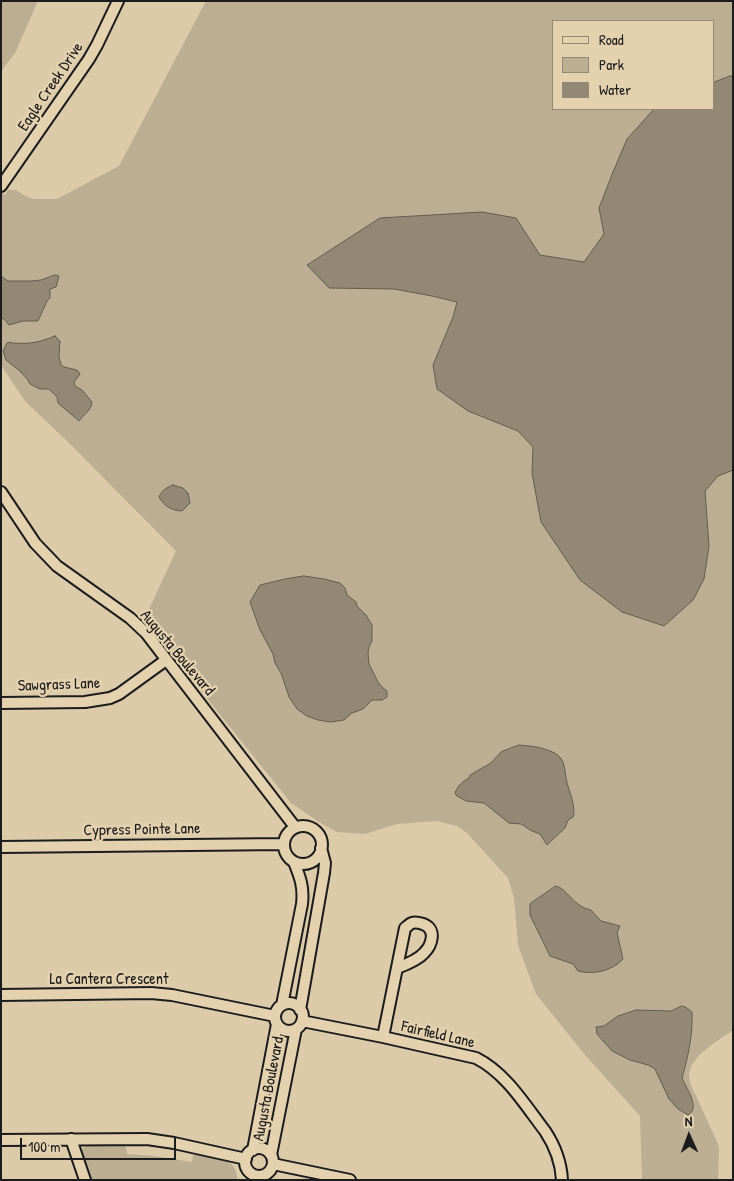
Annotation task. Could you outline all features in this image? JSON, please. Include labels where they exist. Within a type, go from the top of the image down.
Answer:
[{"type":"street","name":"Eagle Creek Drive","points":[[1,186],[98,45],[118,1]]},
{"type":"street","name":"Augusta Boulevard","points":[[1,492],[35,543],[56,566],[130,618],[146,633],[295,828]]},
{"type":"street","name":"Sawgrass Lane","points":[[1,703],[85,702],[110,698],[119,694],[166,660]]},
{"type":"street","points":[[294,862],[308,863],[319,855],[322,843],[317,832],[312,828],[301,826],[295,828],[287,834],[284,844],[286,854],[294,862],[302,880],[304,893],[282,1005],[276,1012],[276,1020],[283,1030],[288,1031],[299,1025],[302,1014],[300,1010],[324,873],[325,863],[321,848]]},
{"type":"street","name":"Cypress Pointe Lane","points":[[1,848],[284,844]]},
{"type":"street","points":[[383,1037],[405,928],[412,923],[428,926],[432,932],[429,947],[423,955],[397,968]]},
{"type":"street","name":"La Cantera Crescent","points":[[1,995],[172,994],[276,1020]]},
{"type":"street","points":[[282,1005],[294,1005],[300,1010]]},
{"type":"street","name":"Augusta Boulevard","points":[[253,1150],[276,1020]]},
{"type":"street","name":"Augusta Boulevard","points":[[272,1159],[299,1025]]},
{"type":"street","name":"Fairfield Lane","points":[[299,1025],[383,1037],[476,1058],[491,1067],[504,1079],[551,1140],[560,1162],[562,1180]]},
{"type":"street","points":[[71,1139],[85,1180]]},
{"type":"street","points":[[1,1140],[147,1139],[246,1159]]},
{"type":"street","points":[[260,1148],[268,1152],[272,1159],[271,1170],[265,1177],[246,1175],[246,1159],[249,1152],[260,1148]]},
{"type":"street","points":[[272,1159],[350,1180]]},
{"type":"green space","points":[[1,1],[38,1],[15,53],[1,71]]},
{"type":"green space","points":[[206,1],[733,1],[733,1030],[700,1055],[691,1068],[689,1075],[690,1083],[719,1146],[718,1180],[642,1180],[640,1116],[585,1055],[536,994],[518,945],[514,898],[508,878],[467,833],[457,826],[436,821],[397,824],[365,834],[337,832],[319,822],[291,803],[144,620],[176,551],[25,401],[1,365],[1,192],[5,195],[8,190],[16,190],[34,199],[57,199],[119,166]]},
{"type":"green space","points":[[119,1144],[126,1147],[127,1154],[192,1162],[193,1155],[222,1158],[233,1167],[237,1180],[89,1180],[80,1154],[82,1149],[87,1146]]},
{"type":"water","points":[[733,76],[733,470],[718,476],[705,491],[709,546],[704,579],[693,600],[664,626],[622,612],[580,580],[541,522],[532,473],[533,447],[518,431],[468,411],[437,389],[433,365],[453,317],[457,302],[394,289],[329,288],[307,265],[380,218],[482,212],[516,218],[540,255],[584,262],[604,234],[599,208],[627,139],[653,110],[714,110],[714,83]]},
{"type":"water","points":[[55,275],[59,276],[56,287],[50,289],[50,298],[38,321],[23,321],[9,325],[1,317],[1,276],[8,281],[32,281]]},
{"type":"water","points":[[55,336],[60,341],[59,356],[61,365],[77,370],[80,374],[74,382],[75,386],[82,390],[92,402],[89,410],[79,421],[58,403],[57,397],[49,389],[40,389],[30,384],[20,371],[6,360],[3,351],[7,343],[34,342]]},
{"type":"water","points":[[173,485],[183,488],[188,493],[190,503],[182,511],[169,507],[159,497],[165,489]]},
{"type":"water","points":[[304,576],[340,583],[345,588],[347,595],[356,602],[372,625],[372,641],[368,653],[369,664],[378,682],[387,691],[387,697],[382,700],[372,700],[363,709],[352,713],[344,720],[330,722],[318,720],[307,716],[297,709],[289,697],[281,673],[260,630],[250,602],[260,585]]},
{"type":"water","points":[[519,745],[548,750],[559,756],[564,766],[574,813],[573,817],[568,820],[565,828],[547,845],[540,834],[521,824],[509,823],[484,803],[466,801],[455,793],[462,782],[469,778],[470,775],[491,763],[501,752]]},
{"type":"water","points":[[556,886],[564,890],[579,905],[591,910],[601,921],[620,926],[617,933],[623,959],[619,963],[602,971],[584,972],[578,971],[573,964],[550,956],[530,915],[530,904]]},
{"type":"water","points":[[682,1006],[692,1012],[690,1046],[682,1078],[693,1103],[692,1112],[688,1115],[678,1109],[669,1099],[655,1069],[612,1051],[597,1034],[596,1027],[604,1026],[618,1016],[636,1010],[671,1011]]}]
